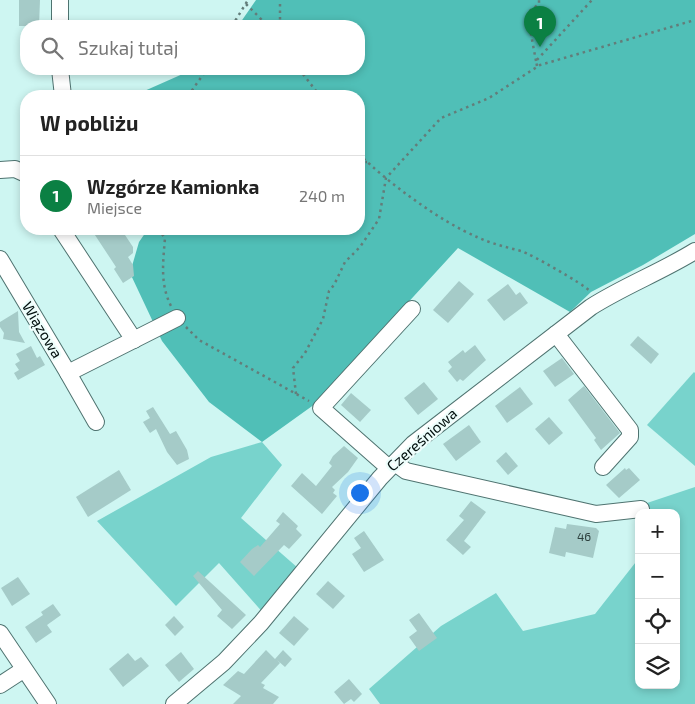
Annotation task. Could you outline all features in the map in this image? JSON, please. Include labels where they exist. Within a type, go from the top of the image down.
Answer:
[{"type":"street","points":[[60,0],[60,20]]},
{"type":"street","points":[[61,75],[62,90]]},
{"type":"street","points":[[0,170],[15,169],[20,171]]},
{"type":"street","points":[[66,235],[134,340]]},
{"type":"street","name":"Czereśniowa","points":[[174,704],[224,662],[261,623],[392,466],[413,444],[600,301],[618,290],[663,270],[695,251]]},
{"type":"street","name":"Wiązowa","points":[[0,259],[68,374],[177,318]]},
{"type":"street","points":[[412,309],[321,408],[392,466],[406,471],[596,514],[635,510]]},
{"type":"street","points":[[556,334],[630,430],[630,437],[603,468]]},
{"type":"street","points":[[68,374],[96,422]]},
{"type":"street","points":[[0,633],[23,670],[48,704]]},
{"type":"street","points":[[0,685],[23,670]]},
{"type":"path","points":[[236,20],[248,0]]},
{"type":"path","points":[[280,0],[280,20]]},
{"type":"path","points":[[537,67],[527,13],[539,4],[540,0]]},
{"type":"path","points":[[536,61],[592,0]]},
{"type":"path","points":[[246,4],[262,20]]},
{"type":"path","points":[[296,394],[293,368],[305,353],[323,320],[328,291],[334,285],[345,262],[360,247],[379,219],[386,178],[441,118],[489,98],[537,67],[619,41],[695,20]]},
{"type":"path","points":[[192,90],[203,75]]},
{"type":"path","points":[[304,75],[315,90]]},
{"type":"path","points":[[367,162],[386,178],[446,220],[475,237],[522,252],[586,286],[600,301]]},
{"type":"path","points":[[163,235],[165,238],[162,272],[165,293],[177,318],[199,340],[321,408]]},
{"type":"shaded area","points":[[256,0],[695,0],[695,234],[643,265],[591,292],[570,312],[458,248],[315,404],[262,442],[209,402],[162,341],[130,273],[139,242],[144,235],[365,235],[365,90],[147,90],[180,75],[365,75],[365,20],[242,20]]},
{"type":"shaded area","points":[[695,373],[695,466],[647,425]]},
{"type":"shaded area","points":[[262,442],[282,465],[241,518],[298,568],[265,615],[219,563],[176,606],[97,521],[211,457]]},
{"type":"shaded area","points":[[695,487],[695,704],[380,704],[369,689],[441,626],[496,593],[523,631],[595,614],[635,563],[635,689],[680,689],[680,509],[643,509],[644,504]]},
{"type":"building","points":[[19,0],[40,0],[39,20],[20,20],[19,26]]},
{"type":"building","points":[[95,235],[125,235],[133,247],[133,253],[128,257],[133,265],[134,276],[123,283],[114,269],[116,267]]},
{"type":"building","points":[[459,281],[474,294],[448,323],[433,310]]},
{"type":"building","points":[[508,284],[516,295],[520,292],[528,303],[504,321],[487,300]]},
{"type":"building","points":[[18,311],[19,332],[25,343],[3,339],[4,333],[0,327],[0,322]]},
{"type":"building","points":[[638,336],[659,354],[651,364],[630,345]]},
{"type":"building","points":[[475,345],[486,360],[463,381],[460,379],[457,382],[448,371],[452,367],[448,362],[463,350],[465,353]]},
{"type":"building","points":[[31,346],[37,358],[40,356],[45,365],[18,380],[14,373],[19,370],[15,364],[20,361],[16,354]]},
{"type":"building","points":[[562,358],[574,374],[555,387],[543,371]]},
{"type":"building","points":[[424,382],[438,399],[418,415],[404,398]]},
{"type":"building","points":[[584,386],[620,433],[601,450],[594,440],[596,438],[568,400]]},
{"type":"building","points":[[520,387],[533,404],[507,423],[495,406]]},
{"type":"building","points":[[351,393],[371,410],[360,422],[341,405]]},
{"type":"building","points":[[153,407],[170,434],[176,431],[187,450],[189,459],[177,465],[167,452],[156,429],[150,433],[143,422],[150,418],[146,411]]},
{"type":"building","points":[[549,417],[563,433],[549,445],[535,429]]},
{"type":"building","points":[[469,425],[481,442],[456,461],[443,444]]},
{"type":"building","points":[[344,446],[358,458],[348,472],[332,487],[335,490],[333,493],[337,496],[322,514],[291,486],[302,473],[316,486],[332,466],[329,463],[333,456]]},
{"type":"building","points":[[506,452],[518,466],[508,475],[496,461]]},
{"type":"building","points":[[625,468],[626,470],[629,468],[640,480],[619,498],[606,485]]},
{"type":"building","points":[[119,470],[131,490],[88,517],[76,497]]},
{"type":"building","points":[[471,501],[486,512],[464,541],[471,547],[463,555],[446,540],[464,520],[459,516]]},
{"type":"building","points":[[283,512],[298,526],[296,529],[302,535],[289,549],[284,545],[254,576],[240,562],[252,549],[258,545],[260,547],[280,524],[276,521]]},
{"type":"building","points":[[567,524],[596,528],[599,531],[593,558],[566,552],[565,557],[549,553],[555,527],[566,529]]},
{"type":"building","points":[[364,531],[384,560],[364,572],[352,554],[361,548],[354,538]]},
{"type":"building","points":[[198,571],[246,615],[232,629],[217,616],[222,610],[193,576]]},
{"type":"building","points":[[18,577],[30,594],[12,606],[1,588]]},
{"type":"building","points":[[328,581],[345,596],[333,609],[316,594]]},
{"type":"building","points":[[53,604],[61,615],[47,625],[52,632],[36,643],[25,627],[43,615],[41,612]]},
{"type":"building","points":[[419,613],[437,638],[419,651],[409,637],[417,631],[409,620]]},
{"type":"building","points":[[174,616],[184,627],[175,636],[165,625]]},
{"type":"building","points":[[294,616],[309,629],[294,646],[279,633]]},
{"type":"building","points":[[266,650],[275,659],[283,650],[292,659],[285,667],[277,660],[280,663],[261,683],[265,685],[263,688],[279,697],[273,704],[233,704],[241,696],[223,685],[238,671],[244,674]]},
{"type":"building","points":[[181,652],[194,669],[179,682],[165,665]]},
{"type":"building","points":[[128,653],[135,661],[141,657],[149,666],[123,687],[109,669]]},
{"type":"building","points":[[349,679],[362,694],[354,702],[351,699],[344,704],[334,692]]},
{"type":"place","name":"Wzgórze Kamionka","points":[[540,47]]}]
